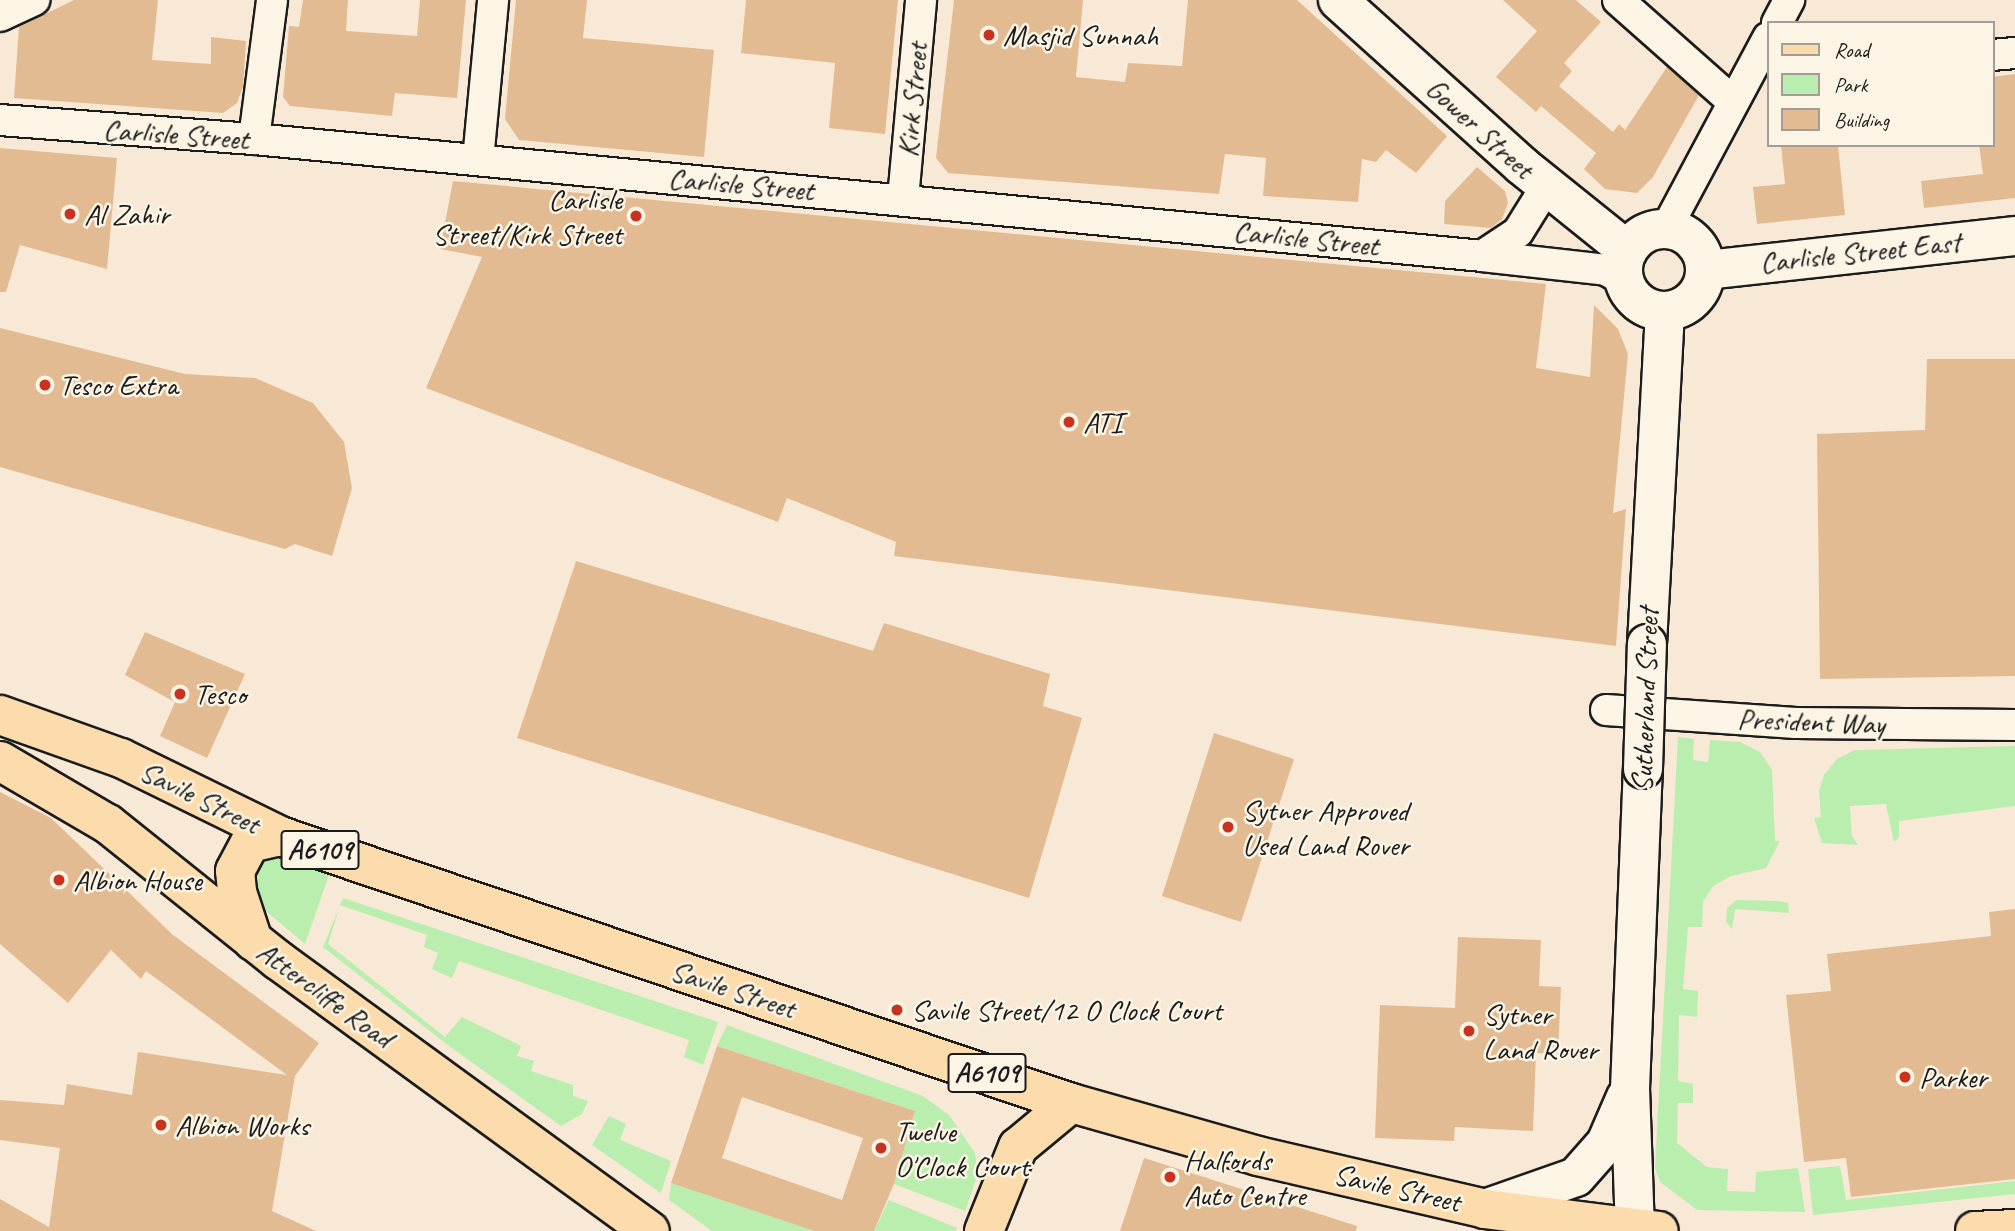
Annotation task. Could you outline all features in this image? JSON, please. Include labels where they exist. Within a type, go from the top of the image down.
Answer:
[{"type":"main road","name":"Gower Street","points":[[1338,0],[1546,187],[1626,266]]},
{"type":"main road","points":[[1666,229],[1689,237],[1698,246],[1706,270],[1694,299],[1665,312],[1639,303],[1626,266],[1645,233],[1666,229]]},
{"type":"main road","name":"Carlisle Street East","points":[[1706,270],[2015,236]]},
{"type":"main road","name":"Sutherland Street","points":[[1643,1230],[1630,1089],[1647,644],[1665,312]]},
{"type":"main road","name":"Savile Street","points":[[0,715],[121,758],[280,836],[1071,1103],[1258,1156],[1485,1209],[1643,1230]]},
{"type":"main road","name":"Attercliffe Road","points":[[0,761],[108,824],[253,941],[650,1231]]},
{"type":"main road","points":[[253,941],[237,892],[236,871],[250,843],[280,836]]},
{"type":"main road","name":"Sutherland Street","points":[[1485,1209],[1576,1177],[1606,1143],[1630,1089]]},
{"type":"main road","points":[[984,1231],[1018,1147],[1071,1103]]},
{"type":"main road","name":"Savile Street","points":[[1485,1209],[1527,1231]]},
{"type":"main road","points":[[1975,1231],[2015,1229]]},
{"type":"street","points":[[0,16],[35,0]]},
{"type":"street","points":[[254,139],[272,0]]},
{"type":"street","points":[[478,160],[493,0]]},
{"type":"street","name":"Kirk Street","points":[[903,199],[921,0]]},
{"type":"street","points":[[1618,0],[1749,85]]},
{"type":"street","points":[[1778,21],[1789,0]]},
{"type":"street","points":[[1666,229],[1749,85],[1766,43]]},
{"type":"street","points":[[1994,55],[2015,53]]},
{"type":"street","name":"Carlisle Street","points":[[0,120],[254,139],[903,199],[1606,270],[1626,266]]},
{"type":"street","points":[[1482,256],[1518,232],[1546,187]]},
{"type":"street","name":"President Way","points":[[1606,710],[1796,723],[2015,725]]},
{"type":"green space","points":[[1678,737],[1694,739],[1693,760],[1708,762],[1710,740],[1740,742],[1760,752],[1772,770],[1775,841],[1780,841],[1766,868],[1731,876],[1713,886],[1703,902],[1702,927],[1688,927],[1683,989],[1698,991],[1697,1017],[1679,1015],[1678,1081],[1693,1084],[1693,1103],[1678,1103],[1677,1143],[1707,1167],[1728,1169],[1727,1191],[1755,1192],[1756,1172],[1798,1168],[1805,1212],[1697,1210],[1660,1182],[1655,1168]]},
{"type":"green space","points":[[2015,746],[2015,806],[1899,821],[1899,837],[1894,842],[1886,804],[1850,806],[1852,836],[1858,845],[1822,843],[1814,818],[1821,817],[1819,791],[1824,775],[1837,759],[1855,750]]},
{"type":"green space","points":[[273,852],[331,869],[305,944],[254,901],[253,862]]},
{"type":"green space","points":[[343,898],[718,1022],[703,1065],[684,1057],[689,1040],[459,961],[452,978],[432,969],[438,953],[424,947],[427,935],[340,905]]},
{"type":"green space","points":[[1736,900],[1788,903],[1789,913],[1735,909],[1732,929],[1726,922],[1727,908]]},
{"type":"green space","points":[[340,906],[328,944],[445,1037],[462,1017],[521,1046],[517,1056],[534,1061],[531,1071],[573,1085],[573,1096],[588,1101],[582,1114],[561,1126],[449,1046],[323,947]]},
{"type":"green space","points":[[727,1025],[923,1096],[949,1115],[975,1153],[978,1174],[965,1211],[894,1184],[915,1111],[717,1046]]},
{"type":"green space","points":[[609,1116],[626,1124],[620,1140],[671,1161],[661,1193],[592,1145]]},
{"type":"green space","points":[[1840,1166],[1846,1200],[2015,1181],[2015,1194],[1813,1215],[1808,1169]]},
{"type":"green space","points":[[671,1183],[814,1231],[712,1231],[669,1200]]},
{"type":"green space","points":[[889,1200],[957,1228],[956,1231],[874,1231]]},
{"type":"building","points":[[74,0],[158,0],[152,60],[211,64],[211,37],[246,41],[243,87],[237,103],[223,113],[14,98],[19,27]]},
{"type":"building","points":[[303,0],[348,0],[346,31],[417,36],[420,0],[466,0],[457,98],[395,93],[392,116],[290,106],[283,97],[289,26],[299,27]]},
{"type":"building","points":[[516,0],[587,0],[583,38],[714,50],[704,157],[519,140],[505,119]]},
{"type":"building","points":[[746,0],[898,0],[885,134],[829,128],[835,63],[741,53]]},
{"type":"building","points":[[954,0],[1083,0],[1076,77],[1125,82],[1128,63],[1182,66],[1188,0],[1297,0],[1447,136],[1416,173],[1386,150],[1376,162],[1362,159],[1358,202],[1263,196],[1266,158],[1225,154],[1219,194],[948,173],[936,158]]},
{"type":"building","points":[[1503,0],[1576,0],[1601,22],[1564,63],[1572,71],[1559,86],[1613,132],[1619,124],[1625,130],[1667,67],[1699,95],[1653,177],[1637,193],[1605,189],[1584,169],[1596,153],[1541,106],[1536,112],[1496,77],[1537,31]]},
{"type":"building","points":[[2015,74],[2015,198],[1924,208],[1921,181],[1983,174],[1979,147],[1994,147],[1994,77]]},
{"type":"building","points":[[1781,147],[1838,147],[1845,215],[1757,224],[1753,187],[1785,184]]},
{"type":"building","name":"Al Zahir","points":[[0,148],[117,158],[107,269],[20,245],[6,292],[0,292]]},
{"type":"building","points":[[1477,167],[1505,191],[1508,203],[1502,219],[1491,228],[1444,224],[1445,201]]},
{"type":"building","name":"ATI","points":[[453,181],[1546,284],[1536,368],[1590,377],[1594,305],[1618,329],[1628,354],[1613,513],[1626,509],[1616,646],[894,556],[896,542],[787,498],[778,522],[426,388],[482,257],[440,249]]},
{"type":"building","points":[[0,328],[185,374],[255,378],[313,403],[344,442],[352,488],[332,556],[295,544],[285,549],[0,467]]},
{"type":"building","points":[[1927,359],[2015,359],[2015,676],[1820,679],[1817,434],[1925,430]]},
{"type":"building","points":[[576,561],[873,651],[884,623],[1050,674],[1043,706],[1082,718],[1029,898],[517,738]]},
{"type":"building","points":[[145,632],[245,674],[207,758],[160,736],[175,702],[125,675]]},
{"type":"building","name":"Sytner Approved Used Land Rover","points":[[1214,733],[1294,759],[1241,922],[1162,896]]},
{"type":"building","points":[[0,792],[51,818],[173,935],[319,1043],[295,1076],[272,1211],[316,1231],[0,1231],[0,1199],[49,1227],[60,1148],[0,1140],[0,1100],[64,1105],[67,1084],[132,1095],[138,1052],[287,1075],[146,971],[141,979],[111,950],[68,1003],[0,944]]},
{"type":"building","name":"Parker","points":[[2015,909],[2015,1179],[1851,1197],[1846,1158],[1804,1162],[1786,995],[1831,991],[1827,954],[1991,936],[1989,912]]},
{"type":"building","name":"Sytner Land Rover","points":[[1458,937],[1541,940],[1539,986],[1561,987],[1558,1054],[1536,1053],[1533,1131],[1455,1127],[1454,1141],[1375,1138],[1380,1005],[1455,1008]]},
{"type":"building","name":"Twelve O'Clock Court","points":[[717,1046],[915,1111],[894,1184],[874,1231],[814,1231],[671,1183]],"holes":[[[742,1097],[863,1138],[842,1200],[722,1158]]]},
{"type":"building","name":"Halfords Auto Centre","points":[[1144,1158],[1357,1226],[1356,1231],[1120,1231]]},
{"type":"place","name":"Masjid Sunnah","points":[[989,35]]},
{"type":"place","name":"Al Zahir","points":[[70,214]]},
{"type":"place","name":"Carlisle Street/Kirk Street","points":[[636,216]]},
{"type":"place","name":"Tesco Extra","points":[[45,385]]},
{"type":"place","name":"ATI","points":[[1069,422]]},
{"type":"place","name":"Tesco","points":[[180,694]]},
{"type":"place","name":"Sytner Approved Used Land Rover","points":[[1228,827]]},
{"type":"place","name":"Albion House","points":[[59,880]]},
{"type":"place","name":"Savile Street/12 O Clock Court","points":[[897,1010]]},
{"type":"place","name":"Sytner Land Rover","points":[[1469,1031]]},
{"type":"place","name":"Parker","points":[[1905,1077]]},
{"type":"place","name":"Albion Works","points":[[161,1125]]},
{"type":"place","name":"Twelve O'Clock Court","points":[[881,1148]]},
{"type":"place","name":"Halfords Auto Centre","points":[[1170,1177]]}]
